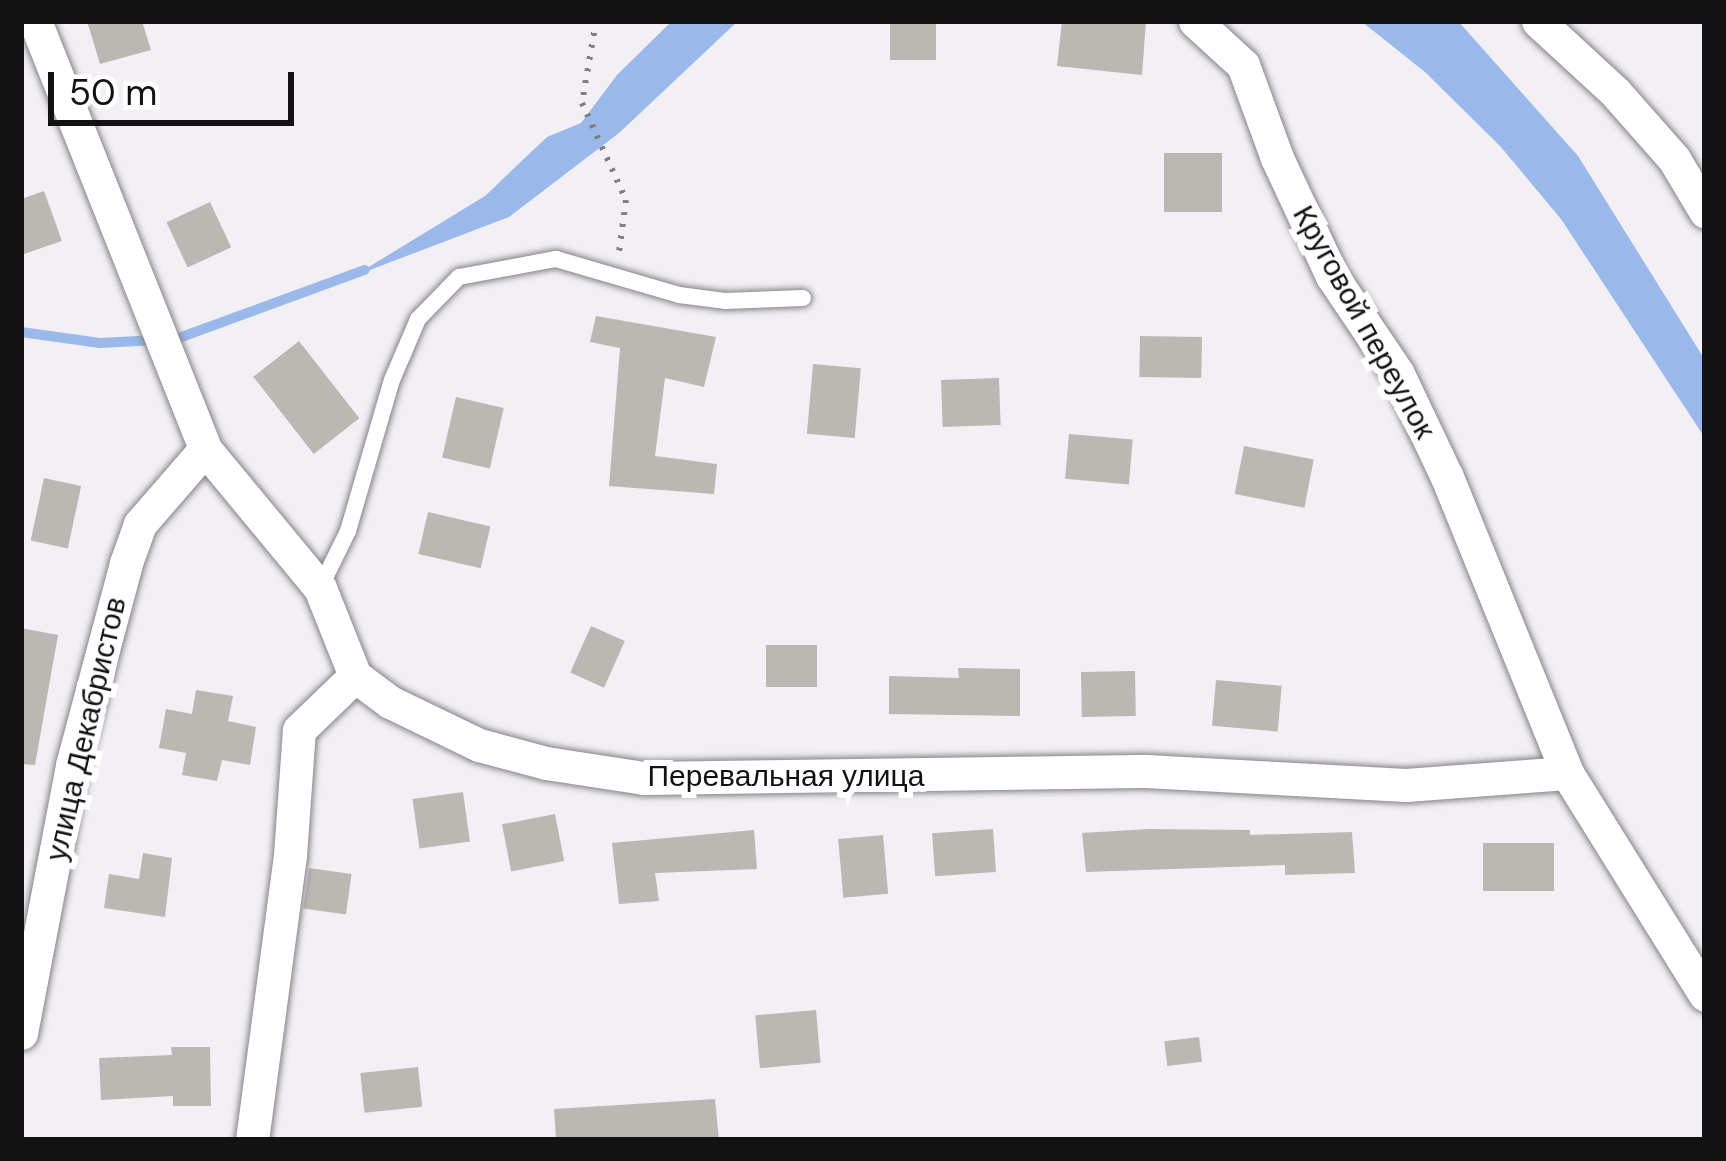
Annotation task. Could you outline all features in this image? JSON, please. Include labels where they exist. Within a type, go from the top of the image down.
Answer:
[{"type":"street","points":[[35,21],[205,449],[320,588],[355,676],[299,730],[290,855],[252,1140]]},
{"type":"street","name":"Круговой переулок","points":[[1195,21],[1244,65],[1277,158],[1333,276],[1398,374],[1447,477],[1567,772]]},
{"type":"street","points":[[1538,21],[1615,92],[1675,159],[1705,212]]},
{"type":"street","name":"улица Декабристов","points":[[21,1033],[72,765],[126,563],[140,524],[205,449]]},
{"type":"street","name":"Перевальная улица","points":[[355,676],[390,702],[479,745],[644,778],[1145,771],[1406,785],[1567,772]]},
{"type":"street","points":[[1567,772],[1705,995]]},
{"type":"lane","points":[[320,588],[348,531],[392,380],[418,319],[459,277],[556,259],[679,295],[725,301],[803,298]]},
{"type":"path","points":[[596,21],[582,103],[626,200],[614,273]]},
{"type":"water","points":[[672,21],[738,21],[619,133],[509,217],[354,276],[485,196],[547,137],[581,123],[617,75]]},
{"type":"water","points":[[1361,21],[1458,21],[1578,156],[1705,360],[1705,438],[1561,219],[1500,146],[1425,72]]},
{"type":"building","points":[[87,21],[142,21],[151,50],[100,64]]},
{"type":"building","points":[[890,21],[936,21],[936,60],[890,60]]},
{"type":"building","points":[[1062,21],[1146,21],[1142,75],[1057,66]]},
{"type":"building","points":[[1164,153],[1222,153],[1222,212],[1164,212]]},
{"type":"building","points":[[44,191],[62,241],[21,255],[21,199]]},
{"type":"building","points":[[210,202],[231,247],[188,268],[166,222]]},
{"type":"building","points":[[596,316],[716,337],[704,387],[665,378],[655,456],[717,464],[714,494],[609,486],[620,348],[590,342]]},
{"type":"building","points":[[1140,336],[1202,337],[1201,378],[1139,377]]},
{"type":"building","points":[[299,341],[359,418],[314,454],[253,377]]},
{"type":"building","points":[[813,364],[861,368],[855,438],[807,434]]},
{"type":"building","points":[[999,378],[1001,425],[943,427],[941,380]]},
{"type":"building","points":[[456,397],[504,408],[490,468],[442,457]]},
{"type":"building","points":[[1069,434],[1133,440],[1129,484],[1065,479]]},
{"type":"building","points":[[1244,446],[1314,460],[1304,508],[1235,494]]},
{"type":"building","points":[[44,478],[81,486],[68,549],[31,541]]},
{"type":"building","points":[[428,512],[490,526],[481,568],[418,554]]},
{"type":"building","points":[[591,626],[625,641],[604,688],[570,673]]},
{"type":"building","points":[[21,628],[58,635],[35,765],[21,764]]},
{"type":"building","points":[[766,645],[817,645],[817,687],[766,687]]},
{"type":"building","points":[[958,668],[1020,669],[1020,716],[889,714],[889,676],[959,678]]},
{"type":"building","points":[[1135,671],[1136,716],[1082,717],[1081,672]]},
{"type":"building","points":[[1216,680],[1282,686],[1278,732],[1212,726]]},
{"type":"building","points":[[196,690],[233,696],[228,721],[256,727],[250,765],[222,760],[217,781],[182,775],[186,753],[159,748],[166,709],[192,714]]},
{"type":"building","points":[[463,792],[470,842],[419,849],[412,799]]},
{"type":"building","points":[[555,814],[564,861],[511,871],[502,824]]},
{"type":"building","points":[[993,829],[996,872],[935,876],[932,833]]},
{"type":"building","points":[[754,830],[757,869],[655,873],[659,901],[619,904],[612,843]]},
{"type":"building","points":[[1250,830],[1250,835],[1352,832],[1355,873],[1285,875],[1285,865],[1086,872],[1082,833]]},
{"type":"building","points":[[883,835],[888,894],[843,898],[838,839]]},
{"type":"building","points":[[1483,843],[1554,843],[1554,891],[1483,891]]},
{"type":"building","points":[[143,853],[172,858],[165,917],[104,908],[109,874],[139,879]]},
{"type":"building","points":[[309,868],[352,874],[346,915],[303,909]]},
{"type":"building","points":[[816,1010],[821,1063],[760,1068],[755,1015]]},
{"type":"building","points":[[1199,1037],[1202,1062],[1167,1066],[1164,1041]]},
{"type":"building","points":[[171,1047],[210,1047],[211,1106],[173,1106],[173,1096],[101,1100],[99,1058],[172,1055]]},
{"type":"building","points":[[418,1067],[422,1107],[364,1113],[360,1073]]},
{"type":"building","points":[[715,1099],[719,1140],[556,1140],[554,1109]]},
{"type":"waterway","points":[[21,332],[100,343],[176,339],[365,270]]}]
